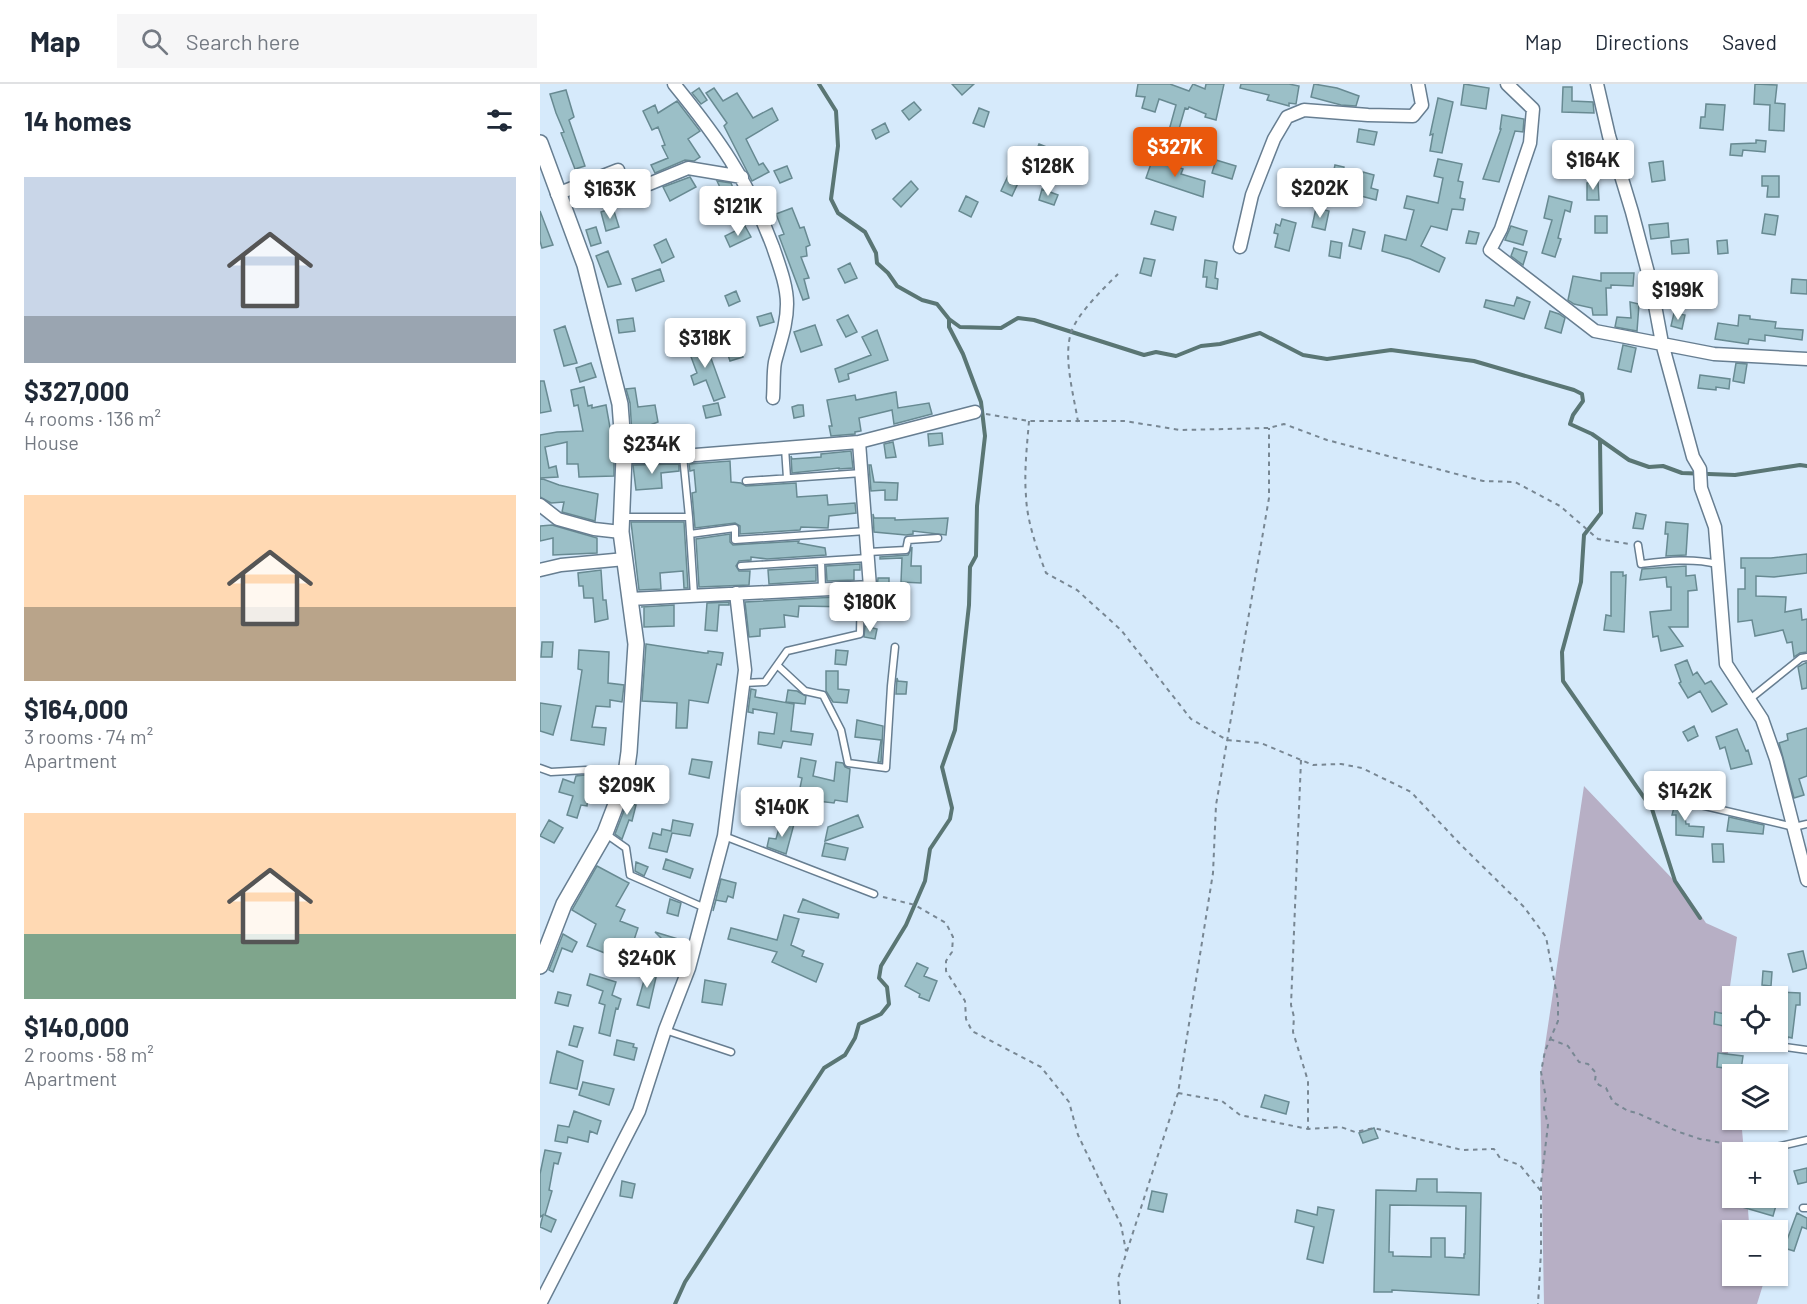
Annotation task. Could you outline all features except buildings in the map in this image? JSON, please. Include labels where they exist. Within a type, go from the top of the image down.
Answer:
[{"type":"street","points":[[674,84],[727,153],[742,177],[764,224],[781,269],[787,302],[784,333],[775,363],[773,398]]},
{"type":"street","points":[[1240,246],[1252,195],[1274,139],[1287,117],[1304,110],[1413,116],[1422,105],[1419,84]]},
{"type":"street","points":[[1507,84],[1533,109],[1532,130],[1501,229],[1490,250],[1595,331],[1714,354],[1807,359]]},
{"type":"street","points":[[1597,84],[1609,136],[1651,284],[1662,343],[1693,457],[1700,474],[1701,488],[1715,527],[1726,664],[1762,719],[1776,759],[1807,879]]},
{"type":"street","points":[[540,143],[585,265],[620,404],[624,457],[621,525],[636,644],[625,781],[605,833],[564,904],[543,949],[540,966]]},
{"type":"street","points":[[557,194],[618,170],[622,186],[649,184],[687,168],[742,177]]},
{"type":"street","points":[[624,457],[683,456],[859,442],[975,412]]},
{"type":"street","points":[[630,599],[870,587],[859,442]]},
{"type":"street","points":[[540,505],[558,519],[594,529],[621,525]]},
{"type":"street","points":[[540,570],[561,565],[625,559]]},
{"type":"street","points":[[540,1304],[639,1111],[665,1030],[689,968],[724,836],[745,670],[736,593]]},
{"type":"lane","points":[[785,448],[787,478]]},
{"type":"lane","points":[[683,456],[694,596]]},
{"type":"lane","points":[[746,480],[862,473]]},
{"type":"lane","points":[[621,525],[689,517]]},
{"type":"lane","points":[[690,534],[735,528],[735,540],[866,531]]},
{"type":"lane","points":[[741,566],[821,561],[906,550],[908,540],[938,538]]},
{"type":"lane","points":[[1638,545],[1641,564],[1680,560],[1718,564]]},
{"type":"lane","points":[[821,561],[822,589]]},
{"type":"lane","points":[[743,683],[765,682],[787,651],[860,634],[861,587]]},
{"type":"lane","points":[[777,665],[805,691],[823,695],[841,729],[848,763],[886,768],[896,647]]},
{"type":"lane","points":[[1750,699],[1802,658],[1807,657]]},
{"type":"lane","points":[[540,768],[551,772],[586,770],[625,781]]},
{"type":"lane","points":[[1692,803],[1794,827],[1807,824]]},
{"type":"lane","points":[[605,833],[626,848],[630,875],[705,908]]},
{"type":"lane","points":[[724,836],[874,894]]},
{"type":"lane","points":[[665,1030],[731,1052]]},
{"type":"lane","points":[[1788,1047],[1807,1050]]},
{"type":"lane","points":[[1788,1144],[1807,1140]]},
{"type":"path","points":[[1078,422],[1068,356],[1071,332],[1094,298],[1118,274]]},
{"type":"path","points":[[975,412],[1029,421],[1125,421],[1180,430],[1269,428],[1284,424],[1327,440],[1483,482],[1515,482],[1560,506],[1598,539],[1638,545]]},
{"type":"path","points":[[1029,421],[1025,471],[1026,496],[1034,540],[1046,573],[1077,590],[1121,630],[1191,719],[1227,740],[1262,743],[1313,765],[1341,764],[1362,768],[1411,792],[1461,846],[1524,907],[1546,937],[1558,1001],[1558,1021],[1545,1051],[1541,1072],[1548,1125],[1541,1191],[1538,1304]]},
{"type":"path","points":[[1120,1304],[1118,1280],[1178,1093],[1213,873],[1216,805],[1269,498],[1269,428]]},
{"type":"path","points":[[1301,760],[1292,1005],[1293,1032],[1308,1081],[1308,1129]]},
{"type":"path","points":[[874,894],[915,905],[946,923],[953,937],[952,952],[946,960],[946,970],[965,1001],[966,1019],[972,1031],[1041,1067],[1069,1102],[1078,1135],[1121,1225],[1126,1254]]},
{"type":"path","points":[[1550,1039],[1568,1046],[1579,1062],[1588,1064],[1596,1073],[1595,1081],[1606,1088],[1613,1102],[1628,1111],[1678,1132],[1722,1142]]},
{"type":"path","points":[[1178,1093],[1222,1101],[1240,1115],[1308,1129],[1341,1127],[1355,1132],[1374,1128],[1462,1150],[1494,1149],[1500,1158],[1520,1165],[1541,1191]]},
{"type":"shaded area","points":[[1584,786],[1684,891],[1706,923],[1737,937],[1730,986],[1722,986],[1722,1052],[1728,1052],[1726,1064],[1722,1064],[1722,1130],[1742,1130],[1743,1142],[1722,1142],[1722,1208],[1748,1208],[1749,1220],[1722,1220],[1722,1286],[1763,1286],[1757,1304],[1544,1304],[1540,1079]]},
{"type":"waterway","points":[[819,84],[836,111],[838,146],[831,199],[838,213],[865,232],[876,253],[877,263],[897,286],[922,300],[937,304],[949,319],[960,327],[1001,328],[1018,318],[1034,320],[1144,355],[1156,352],[1176,356],[1201,346],[1220,344],[1260,333],[1303,355],[1327,359],[1391,350],[1474,361],[1582,394],[1583,401],[1573,415],[1570,424],[1592,434],[1629,460],[1649,467],[1663,466],[1682,473],[1735,475],[1800,465],[1807,466]]},
{"type":"waterway","points":[[675,1304],[685,1282],[824,1068],[845,1055],[855,1038],[859,1024],[881,1014],[889,1004],[887,987],[879,978],[881,966],[906,925],[925,881],[930,849],[950,819],[952,808],[942,767],[955,730],[969,605],[970,567],[976,556],[977,506],[985,436],[981,402],[963,354],[949,327],[949,319]]},
{"type":"waterway","points":[[1600,440],[1601,513],[1584,535],[1581,582],[1562,652],[1563,681],[1652,809],[1675,881],[1700,918]]}]
